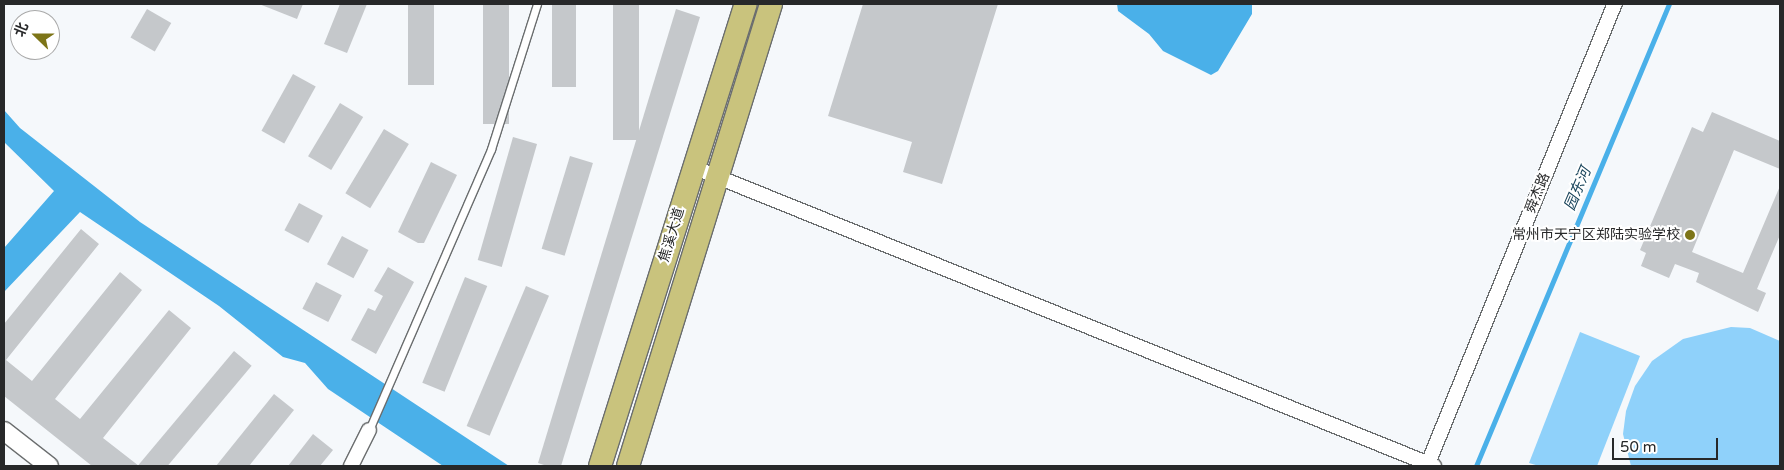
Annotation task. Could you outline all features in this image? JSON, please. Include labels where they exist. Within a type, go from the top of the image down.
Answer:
[{"type":"main road","name":"焦溪大道","points":[[600,466],[746,4]]},
{"type":"main road","name":"焦溪大道","points":[[628,466],[771,4]]},
{"type":"street","name":"舜杰路","points":[[1430,465],[1614,4]]},
{"type":"street","points":[[693,167],[719,175],[1430,465]]},
{"type":"street","points":[[351,466],[369,430]]},
{"type":"street","points":[[4,432],[49,466]]},
{"type":"lane","points":[[369,430],[491,149],[537,4]]},
{"type":"shaded area","points":[[1117,4],[1252,4],[1252,14],[1218,71],[1211,75],[1163,51],[1149,34],[1118,11]]},
{"type":"shaded area","points":[[4,110],[20,128],[140,222],[509,466],[443,466],[328,389],[305,363],[283,357],[219,306],[80,212],[4,292],[4,248],[54,191],[4,142]]},
{"type":"shaded area","points":[[1731,327],[1750,328],[1780,341],[1780,466],[1631,466],[1623,434],[1626,411],[1635,386],[1652,361],[1683,339]]},
{"type":"shaded area","points":[[1580,332],[1640,356],[1597,466],[1539,466],[1529,463]]},
{"type":"building","points":[[259,4],[303,4],[297,19]]},
{"type":"building","points":[[340,4],[367,4],[347,53],[324,44]]},
{"type":"building","points":[[408,4],[434,4],[434,85],[408,85]]},
{"type":"building","points":[[483,4],[509,4],[509,124],[483,124]]},
{"type":"building","points":[[552,4],[576,4],[576,87],[552,87]]},
{"type":"building","points":[[613,4],[639,4],[639,140],[613,140]]},
{"type":"building","points":[[863,4],[998,4],[942,184],[903,172],[912,142],[828,116]]},
{"type":"building","points":[[147,9],[171,23],[155,52],[130,38]]},
{"type":"building","points":[[676,9],[700,17],[561,466],[547,466],[538,463]]},
{"type":"building","points":[[293,74],[316,87],[284,143],[261,131]]},
{"type":"building","points":[[340,103],[363,117],[331,170],[308,156]]},
{"type":"building","points":[[1712,112],[1780,141],[1780,169],[1734,150],[1692,252],[1743,273],[1780,186],[1780,235],[1757,289],[1766,293],[1758,312],[1696,282],[1699,273],[1675,264],[1669,278],[1641,266],[1646,253],[1640,250],[1692,127],[1703,132]]},
{"type":"building","points":[[384,129],[409,144],[370,208],[345,193]]},
{"type":"building","points":[[513,137],[537,144],[502,267],[478,260]]},
{"type":"building","points":[[570,156],[593,163],[565,256],[542,249]]},
{"type":"building","points":[[431,162],[457,175],[424,243],[418,243],[398,232]]},
{"type":"building","points":[[299,203],[323,216],[308,243],[284,230]]},
{"type":"building","points":[[81,229],[99,244],[6,360],[32,381],[120,272],[142,290],[55,399],[80,419],[169,310],[191,328],[103,438],[139,466],[92,466],[4,396],[4,324]]},
{"type":"building","points":[[342,236],[368,250],[353,278],[327,264]]},
{"type":"building","points":[[388,267],[414,282],[376,354],[351,340],[368,308],[375,311],[383,296],[374,291]]},
{"type":"building","points":[[465,277],[487,286],[445,392],[422,383]]},
{"type":"building","points":[[316,282],[342,295],[328,322],[302,309]]},
{"type":"building","points":[[526,286],[549,296],[490,436],[467,426]]},
{"type":"building","points":[[234,351],[252,366],[168,466],[138,465]]},
{"type":"building","points":[[274,394],[294,410],[249,466],[216,466]]},
{"type":"building","points":[[313,434],[333,450],[320,466],[288,466]]},
{"type":"waterway","name":"园东河","points":[[1476,466],[1669,4]]},
{"type":"place","name":"常州市天宁区郑陆实验学校","points":[[1690,235]]}]
